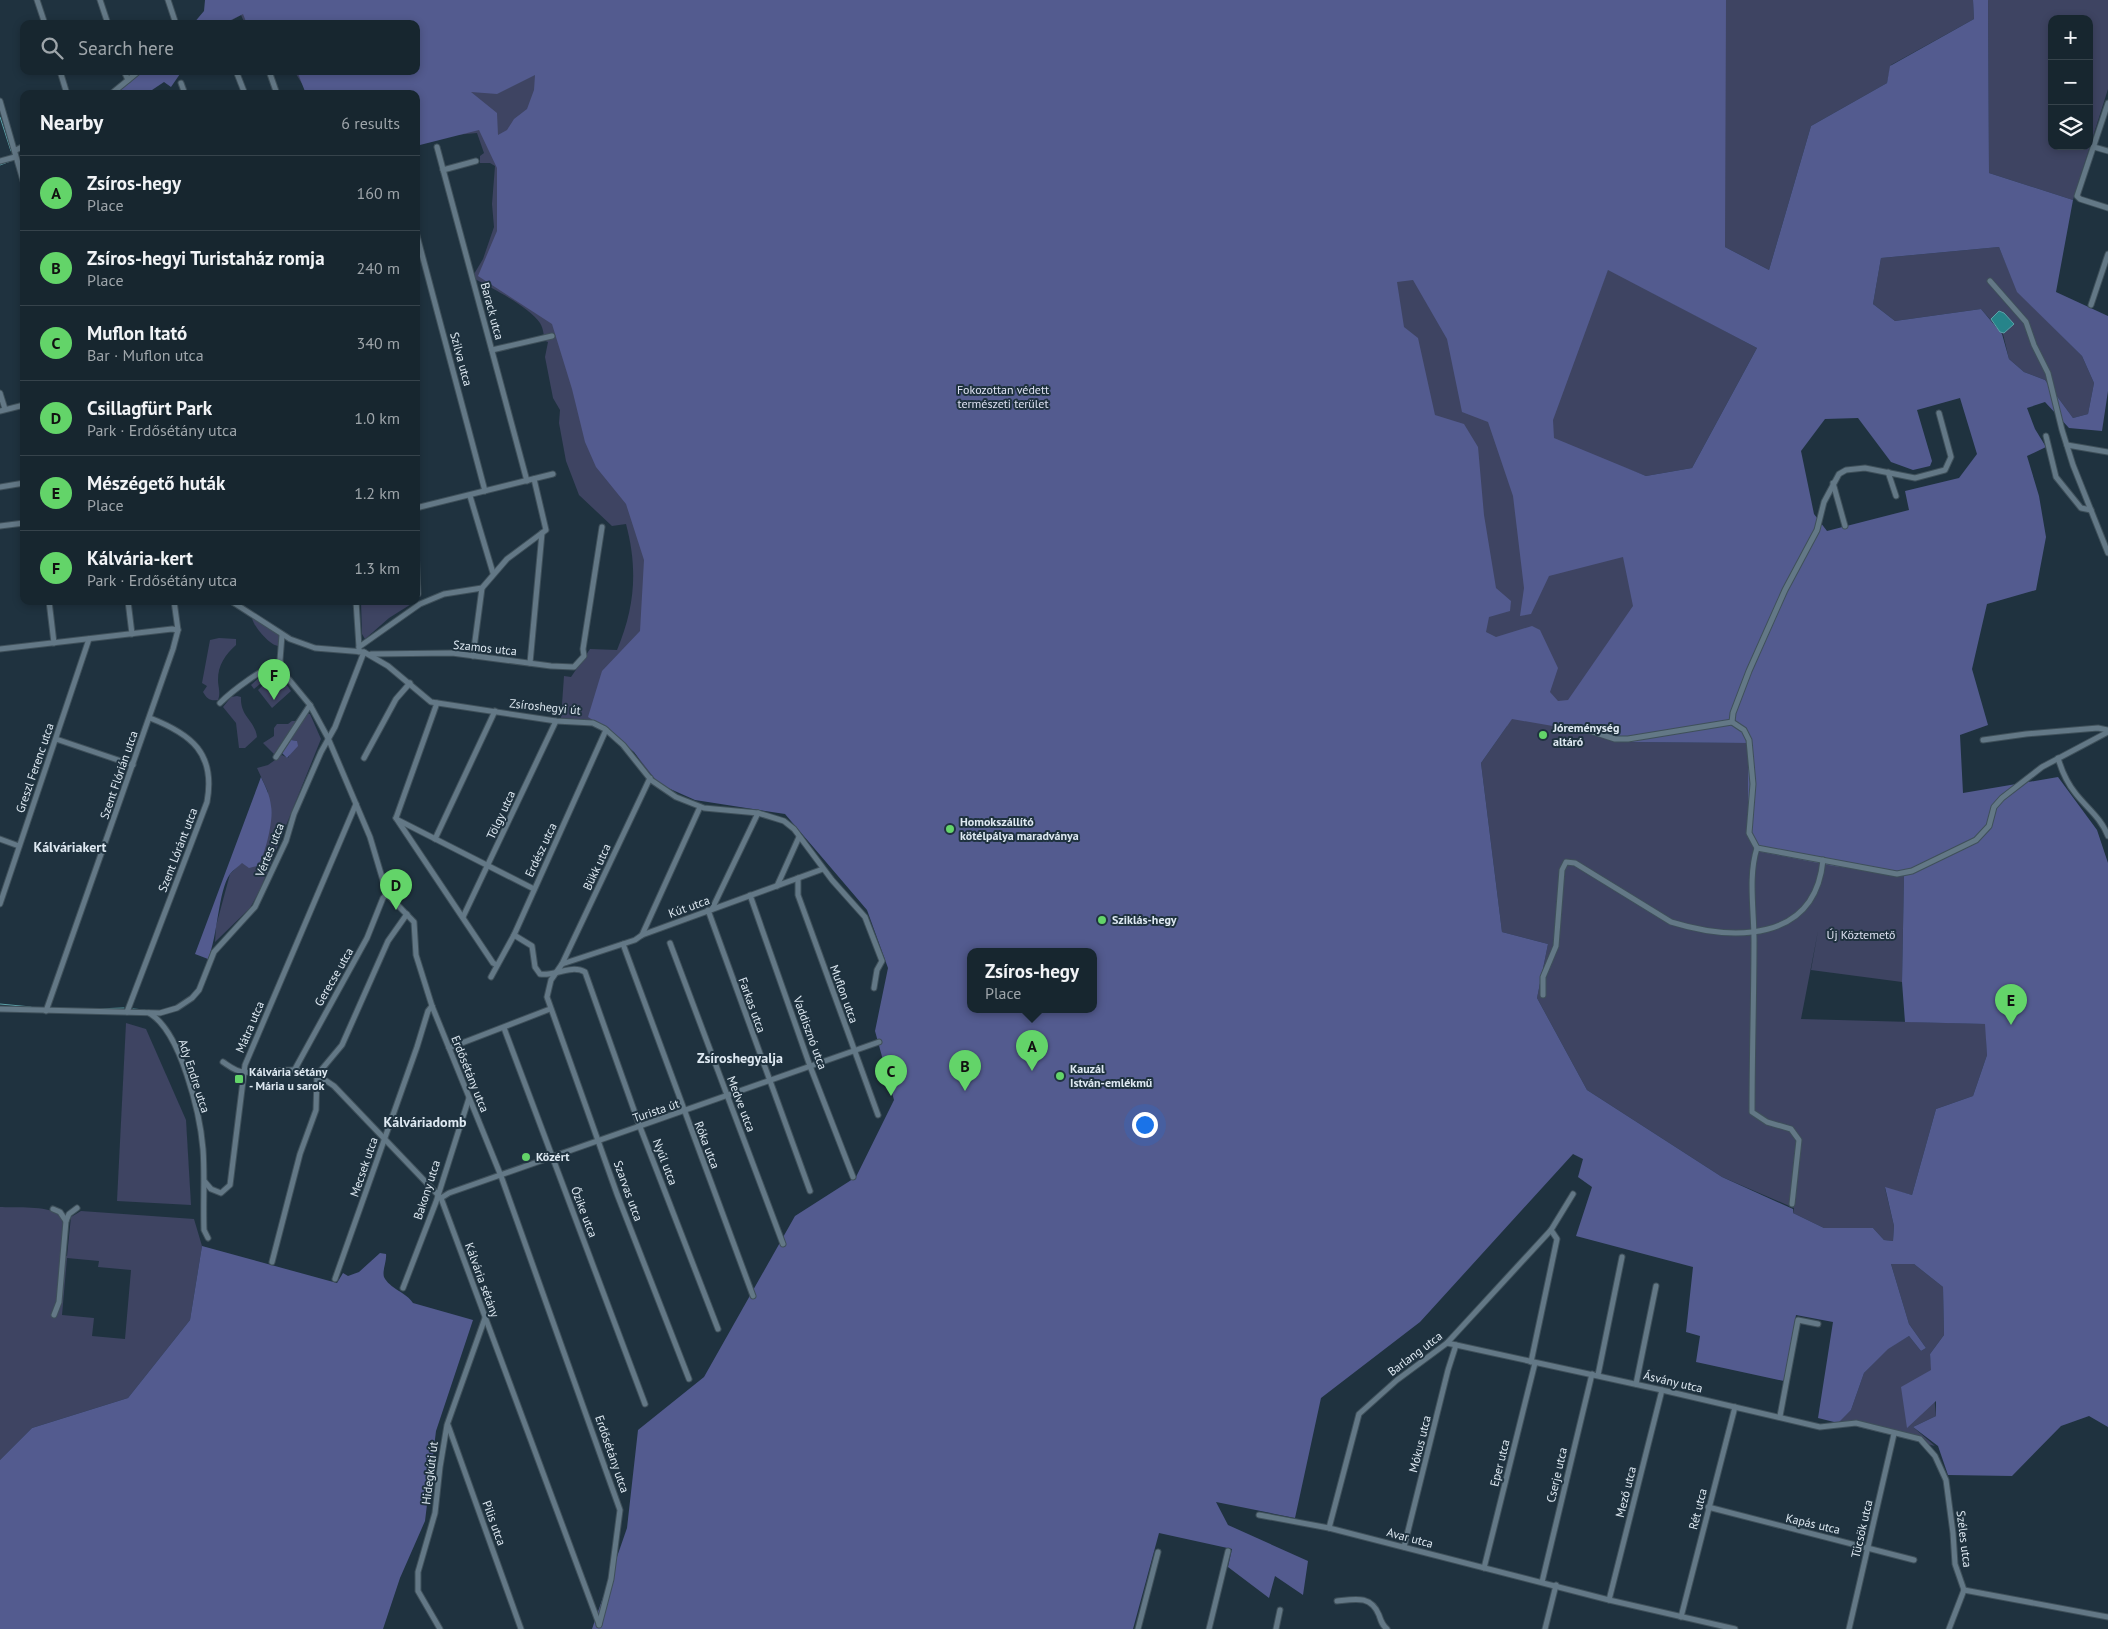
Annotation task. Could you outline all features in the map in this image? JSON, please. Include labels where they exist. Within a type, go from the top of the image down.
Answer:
[{"type":"street","points":[[37,0],[44,20]]},
{"type":"street","points":[[100,0],[107,20]]},
{"type":"street","points":[[168,0],[175,20]]},
{"type":"street","points":[[61,75],[66,90]]},
{"type":"street","points":[[126,75],[128,80]]},
{"type":"street","points":[[116,90],[134,75]]},
{"type":"street","points":[[238,75],[243,90]]},
{"type":"street","points":[[270,75],[276,90]]},
{"type":"street","points":[[181,83],[183,90]]},
{"type":"street","points":[[0,101],[16,150],[15,157],[20,172]]},
{"type":"street","points":[[2108,102],[2077,196],[2080,199],[2108,208]]},
{"type":"street","name":"Barack utca","points":[[437,147],[527,481]]},
{"type":"street","points":[[2094,147],[2108,151]]},
{"type":"street","points":[[16,150],[20,148]]},
{"type":"street","points":[[0,162],[15,157]]},
{"type":"street","points":[[443,170],[476,161]]},
{"type":"street","name":"Szilva utca","points":[[420,247],[485,491]]},
{"type":"street","points":[[2091,305],[2108,254]]},
{"type":"street","points":[[1990,281],[2026,322],[2034,345],[2048,373],[2067,445],[2108,553]]},
{"type":"street","points":[[492,350],[552,336]]},
{"type":"street","points":[[0,393],[3,410],[20,406]]},
{"type":"street","points":[[1732,722],[1733,712],[1785,590],[1817,530],[1824,502],[1833,482],[1846,470],[1865,468],[1915,478],[1942,472],[1947,469],[1951,457],[1939,413]]},
{"type":"street","points":[[2046,436],[2056,478],[2081,508],[2091,510]]},
{"type":"street","points":[[2067,445],[2108,452]]},
{"type":"street","points":[[1888,472],[1896,496]]},
{"type":"street","points":[[420,507],[553,474]]},
{"type":"street","points":[[530,663],[544,531],[534,479]]},
{"type":"street","points":[[1833,482],[1845,526]]},
{"type":"street","points":[[0,486],[20,484]]},
{"type":"street","points":[[470,496],[493,573]]},
{"type":"street","points":[[0,526],[20,524]]},
{"type":"street","name":"Szamos utca","points":[[362,651],[452,654],[569,668],[574,667],[584,656],[583,649],[602,527]]},
{"type":"street","points":[[473,656],[482,588],[493,573],[544,531]]},
{"type":"street","points":[[420,604],[444,594],[482,588]]},
{"type":"street","points":[[49,605],[54,643]]},
{"type":"street","points":[[128,605],[132,634]]},
{"type":"street","points":[[0,649],[172,629],[178,630],[175,605]]},
{"type":"street","name":"Zsíroshegyi út","points":[[237,605],[282,635],[315,648],[362,651],[410,683],[426,699],[437,703],[556,720],[588,722],[606,730],[632,754],[650,778],[676,797],[700,807],[758,813],[784,821],[867,921],[882,961],[877,970],[874,988]]},
{"type":"street","points":[[356,605],[362,651]]},
{"type":"street","points":[[362,651],[419,605]]},
{"type":"street","name":"Szent Flórián utca","points":[[46,1011],[150,718],[178,630]]},
{"type":"street","points":[[220,704],[229,694],[274,665],[280,665],[282,635]]},
{"type":"street","name":"Greszl Ferenc utca","points":[[0,904],[89,639]]},
{"type":"street","name":"Vértes utca","points":[[148,1013],[160,1013],[177,1008],[192,998],[199,990],[214,952],[255,907],[286,841],[294,814],[328,738],[336,727],[362,651]]},
{"type":"street","name":"Erdősétány utca","points":[[280,665],[284,674],[310,705],[328,738],[370,837],[387,894],[416,926],[416,955],[432,1006],[501,1176],[620,1510],[611,1579],[599,1625]]},
{"type":"street","points":[[364,758],[396,699],[410,683]]},
{"type":"street","points":[[396,818],[437,703]]},
{"type":"street","points":[[276,757],[310,705]]},
{"type":"street","points":[[435,838],[495,712]]},
{"type":"street","name":"Szent Lóránt utca","points":[[127,1012],[207,802],[210,778],[206,766],[190,740],[174,728],[150,718]]},
{"type":"street","name":"Tölgy utca","points":[[463,917],[556,720]]},
{"type":"street","points":[[1578,727],[1616,738],[1628,739],[1732,722],[1744,730],[1749,740],[1754,784],[1749,833],[1757,848],[1753,894],[1752,1112],[1767,1122],[1791,1129],[1800,1140],[1792,1204]]},
{"type":"street","points":[[1983,740],[2026,734],[2098,728],[2108,731]]},
{"type":"street","name":"Erdész utca","points":[[491,977],[514,935],[606,730]]},
{"type":"street","points":[[1757,848],[1888,873],[1912,871],[1976,840],[1989,826],[1994,807],[2002,798],[2042,767],[2108,731]]},
{"type":"street","points":[[56,739],[133,766]]},
{"type":"street","points":[[2058,758],[2064,776],[2076,794],[2097,816],[2108,836]]},
{"type":"street","name":"Bükk utca","points":[[557,971],[650,778]]},
{"type":"street","name":"Mátra utca","points":[[205,1182],[211,1189],[222,1193],[230,1185],[243,1072],[356,804]]},
{"type":"street","points":[[642,935],[700,807]]},
{"type":"street","points":[[710,909],[758,813]]},
{"type":"street","points":[[396,818],[534,890]]},
{"type":"street","points":[[396,818],[493,963],[497,965]]},
{"type":"street","points":[[777,886],[799,837]]},
{"type":"street","points":[[0,840],[19,846]]},
{"type":"street","points":[[1543,995],[1543,977],[1556,946],[1562,870],[1566,862],[1575,863],[1671,922],[1687,927],[1754,934],[1781,926],[1803,910],[1818,887],[1823,860]]},
{"type":"street","name":"Kút utca","points":[[562,964],[635,940],[642,935],[710,909],[823,869]]},
{"type":"street","name":"Muflon utca","points":[[798,878],[798,895],[878,1115]]},
{"type":"street","name":"Gerecse utca","points":[[295,1069],[367,938],[383,898],[387,894]]},
{"type":"street","name":"Vaddisznó utca","points":[[750,895],[810,1066],[853,1177]]},
{"type":"street","name":"Farkas utca","points":[[710,909],[769,1081],[810,1191]]},
{"type":"street","points":[[272,1262],[300,1154],[316,1110],[317,1075],[342,1045],[388,942],[407,914]]},
{"type":"street","points":[[514,935],[532,946],[536,972],[543,975],[557,971]]},
{"type":"street","name":"Medve utca","points":[[670,943],[783,1244]]},
{"type":"street","name":"Róka utca","points":[[623,944],[753,1296]]},
{"type":"street","name":"Nyúl utca","points":[[557,971],[581,970],[585,972],[640,1127],[718,1329]]},
{"type":"street","name":"Szarvas utca","points":[[557,971],[548,986],[550,1009],[689,1379]]},
{"type":"street","name":"Mecsek utca","points":[[335,1280],[428,1011],[432,1006]]},
{"type":"street","points":[[0,1008],[148,1013]]},
{"type":"street","points":[[449,1048],[550,1009]]},
{"type":"street","name":"Ady Endre utca","points":[[148,1013],[157,1018],[174,1043],[191,1091],[203,1147],[205,1182]]},
{"type":"street","name":"Őzike utca","points":[[504,1028],[645,1404]]},
{"type":"street","name":"Turista út","points":[[439,1197],[879,1042]]},
{"type":"street","name":"Kálvária sétány","points":[[223,1062],[243,1072],[295,1069],[317,1075],[334,1086],[439,1197],[599,1625]]},
{"type":"street","name":"Bakony utca","points":[[403,1288],[439,1197],[469,1098]]},
{"type":"street","points":[[205,1182],[204,1219],[208,1238]]},
{"type":"street","name":"Barlang utca","points":[[1329,1528],[1359,1414],[1397,1380],[1447,1343],[1551,1230],[1573,1194]]},
{"type":"street","points":[[54,1315],[58,1302],[66,1221],[69,1214],[78,1208]]},
{"type":"street","points":[[53,1209],[60,1212],[66,1221]]},
{"type":"street","name":"Eper utca","points":[[1484,1568],[1533,1362],[1557,1239],[1551,1230]]},
{"type":"street","points":[[1598,1376],[1622,1257]]},
{"type":"street","points":[[1636,1384],[1656,1286]]},
{"type":"street","name":"Hidegkúti út","points":[[440,1629],[418,1591],[417,1579],[435,1513],[447,1425],[485,1318]]},
{"type":"street","points":[[1780,1416],[1798,1320],[1818,1324]]},
{"type":"street","name":"Ásvány utca","points":[[1447,1343],[1780,1416],[1820,1427],[1856,1423],[1894,1434]]},
{"type":"street","name":"Mókus utca","points":[[1404,1547],[1448,1370],[1456,1345]]},
{"type":"street","name":"Cserje utca","points":[[1542,1582],[1592,1374]]},
{"type":"street","name":"Mező utca","points":[[1609,1600],[1662,1390]]},
{"type":"street","name":"Rét utca","points":[[1681,1617],[1735,1407]]},
{"type":"street","name":"Pilis utca","points":[[447,1425],[521,1629]]},
{"type":"street","name":"Tücsök utca","points":[[1849,1629],[1894,1434]]},
{"type":"street","name":"Széles utca","points":[[1894,1434],[1911,1435],[1920,1439],[1935,1456],[1946,1480],[1955,1564],[1964,1590]]},
{"type":"street","name":"Kapás utca","points":[[1708,1507],[1914,1560]]},
{"type":"street","name":"Avar utca","points":[[1259,1515],[1329,1528],[1609,1600],[1735,1629]]},
{"type":"street","points":[[1209,1629],[1228,1551]]},
{"type":"street","points":[[1138,1629],[1158,1552]]},
{"type":"street","points":[[1545,1629],[1556,1585]]},
{"type":"street","points":[[1948,1629],[1964,1590],[2108,1617]]},
{"type":"street","points":[[1337,1601],[1361,1598],[1371,1602],[1377,1609],[1383,1626],[1387,1629]]},
{"type":"street","points":[[1276,1629],[1280,1610]]},
{"type":"green space","points":[[205,0],[1726,0],[1725,247],[1769,270],[1811,126],[1887,83],[1890,66],[1974,19],[1973,0],[1988,0],[1989,173],[2073,200],[2056,292],[2108,316],[2108,391],[2102,431],[2069,428],[2045,402],[2027,408],[2035,429],[2046,447],[2027,456],[2039,496],[2046,537],[2036,590],[1987,604],[1972,669],[1988,725],[1960,735],[1963,793],[2058,777],[2097,830],[2108,863],[2108,1427],[2089,1416],[2061,1426],[2012,1476],[1948,1475],[1938,1446],[1913,1427],[1936,1416],[1936,1401],[1907,1428],[1901,1387],[1931,1370],[1930,1354],[1944,1335],[1943,1287],[1914,1264],[1891,1264],[1909,1324],[1926,1348],[1921,1351],[1909,1336],[1888,1349],[1864,1373],[1851,1410],[1838,1423],[1818,1418],[1833,1322],[1796,1315],[1784,1381],[1696,1362],[1700,1336],[1686,1332],[1693,1267],[1576,1236],[1592,1187],[1578,1177],[1583,1159],[1573,1154],[1420,1322],[1321,1398],[1295,1518],[1216,1502],[1228,1525],[1308,1561],[1303,1595],[1275,1576],[1269,1598],[1228,1567],[1232,1549],[1159,1533],[1133,1629],[592,1629],[627,1528],[638,1430],[704,1377],[795,1216],[856,1177],[894,1100],[875,1031],[888,968],[867,910],[785,814],[695,800],[659,784],[634,752],[607,729],[588,717],[602,671],[640,631],[644,560],[626,504],[596,467],[585,442],[572,389],[552,324],[478,276],[497,231],[497,168],[479,130],[420,145],[420,90],[304,90],[299,75],[420,75],[420,20],[245,20],[243,14],[231,20],[196,20],[204,11]],"holes":[[[535,75],[534,90],[527,109],[514,119],[507,130],[498,135],[497,113],[471,92],[497,94]],[[1999,247],[2017,292],[2082,356],[2094,383],[2088,414],[2073,418],[2045,380],[2024,372],[2009,359],[2002,334],[1981,309],[1895,321],[1873,304],[1881,258]],[[1608,270],[1757,348],[1692,468],[1646,476],[1554,438],[1553,420]],[[1413,280],[1447,339],[1462,412],[1488,422],[1513,496],[1524,588],[1520,616],[1531,614],[1549,576],[1623,557],[1633,606],[1568,700],[1558,701],[1550,692],[1558,668],[1540,630],[1532,626],[1496,637],[1486,632],[1489,617],[1510,611],[1511,601],[1496,588],[1484,515],[1478,447],[1464,424],[1435,415],[1418,338],[1404,327],[1397,282]],[[1960,398],[1977,454],[1959,478],[1905,491],[1909,510],[1827,531],[1814,514],[1801,451],[1825,419],[1858,418],[1891,462],[1913,470],[1930,466],[1932,461],[1917,410]],[[1512,719],[1576,730],[1620,742],[1748,743],[1748,837],[1761,852],[1833,866],[1904,875],[1902,982],[1905,1022],[1985,1024],[1987,1055],[1973,1096],[1936,1109],[1912,1195],[1885,1187],[1894,1226],[1893,1241],[1884,1240],[1873,1228],[1824,1228],[1793,1213],[1793,1209],[1722,1177],[1587,1090],[1537,998],[1548,944],[1502,932],[1481,763]]]},
{"type":"green space","name":"Fokozottan védett természeti terület","points":[[214,0],[1725,0],[1609,222],[1593,309],[1608,269],[1757,348],[1692,468],[1646,476],[1567,446],[1714,554],[1610,739],[1620,742],[1748,743],[1748,837],[1869,869],[1904,875],[1902,982],[1811,970],[1818,931],[1801,1019],[1986,1024],[1987,1055],[1973,1096],[1936,1109],[1912,1195],[1885,1188],[1894,1226],[1893,1241],[1884,1240],[1873,1228],[1824,1228],[1793,1213],[1794,1208],[1722,1177],[1587,1090],[1537,998],[1548,944],[1502,932],[1481,763],[1507,726],[1466,739],[1381,992],[868,909],[785,813],[669,788],[650,777],[634,751],[606,725],[585,720],[561,718],[564,676],[571,677],[590,649],[617,650],[631,603],[633,588],[632,557],[626,524],[612,526],[579,495],[566,461],[559,423],[560,410],[553,398],[545,357],[548,342],[545,341],[540,323],[520,305],[475,279],[474,274],[483,259],[494,227],[492,204],[495,166],[490,163],[480,163],[480,156],[484,153],[477,133],[455,135],[420,98],[420,90],[306,90],[297,75],[420,75],[420,20],[243,20],[241,15],[232,20],[223,20]],"holes":[[[1559,712],[1602,737],[1576,730]]]},
{"type":"green space","points":[[1725,0],[1973,0],[1974,19],[1891,65],[1887,83],[1811,126],[1769,270],[1725,247]]},
{"type":"green space","points":[[1988,0],[2108,0],[2108,89],[2093,137],[2093,15],[2048,15],[2048,150],[2089,150],[2073,200],[1989,173]]},
{"type":"green space","points":[[136,75],[179,75],[171,87],[164,82],[152,90],[118,90]]},
{"type":"green space","points":[[1999,247],[2018,292],[2082,356],[2094,383],[2088,414],[2073,418],[2045,380],[2024,372],[2009,359],[2003,334],[1981,309],[1895,321],[1873,304],[1881,258]]},
{"type":"green space","points":[[361,605],[410,605],[389,618],[365,639],[362,634]]},
{"type":"green space","points":[[252,618],[280,635],[279,646],[263,635]]},
{"type":"green space","points":[[219,638],[236,639],[236,645],[225,657],[221,665],[218,675],[219,697],[218,700],[213,700],[204,694],[203,692],[207,686],[202,683],[210,640]]},
{"type":"green space","points":[[274,669],[277,670],[254,689],[251,685],[261,676]]},
{"type":"green space","points":[[279,674],[291,691],[272,708],[258,690],[274,675]]},
{"type":"green space","points":[[231,697],[241,697],[241,704],[245,714],[254,726],[257,737],[245,748],[239,748],[236,723],[223,707]]},
{"type":"green space","points":[[307,714],[310,714],[321,739],[260,890],[250,908],[215,942],[216,926],[230,874],[242,862],[268,792],[257,768],[268,765],[282,755],[288,758],[297,741],[291,740]]},
{"type":"green space","points":[[296,721],[274,754],[263,743],[274,736],[274,728],[277,724],[288,724]]},
{"type":"green space","points":[[291,740],[297,741],[298,746],[287,758],[282,753]]},
{"type":"green space","points":[[261,777],[268,794],[272,812],[266,846],[257,866],[249,868],[242,863],[231,873],[226,882],[208,959],[195,954]]},
{"type":"green space","points":[[126,1023],[146,1029],[186,1120],[191,1205],[117,1201]]},
{"type":"green space","points":[[0,1207],[44,1209],[59,1215],[63,1220],[64,1228],[61,1255],[67,1256],[71,1217],[81,1211],[194,1219],[202,1246],[190,1320],[128,1398],[32,1428],[0,1460]],"holes":[[[67,1258],[99,1261],[98,1267],[131,1270],[125,1339],[92,1336],[94,1318],[62,1315]]]},
{"type":"green space","points":[[202,1246],[337,1283],[343,1273],[348,1276],[359,1272],[380,1253],[386,1254],[384,1277],[386,1281],[407,1296],[413,1303],[473,1320],[436,1431],[425,1521],[400,1578],[383,1629],[0,1629],[0,1460],[32,1428],[128,1398],[190,1320]]},
{"type":"green space","points":[[1891,1264],[1914,1264],[1943,1287],[1944,1335],[1930,1354],[1936,1416],[1913,1427],[1935,1446],[1838,1422],[1851,1410],[1864,1373],[1888,1348],[1909,1336],[1921,1351],[1926,1348],[1909,1324]]},
{"type":"shaded area","points":[[1999,311],[2004,313],[2014,324],[2004,333],[2000,332],[1991,319]]},
{"type":"waterway","points":[[0,117],[11,151]]},
{"type":"waterway","points":[[0,165],[13,160]]},
{"type":"waterway","points":[[0,1004],[31,1007]]},
{"type":"waterway","points":[[95,1009],[124,1008]]},
{"type":"waterway","points":[[133,1009],[145,1010]]},
{"type":"place","name":"Kálvária-kert","points":[[274,700]]},
{"type":"place","name":"Jóreménység altáró","points":[[1543,735]]},
{"type":"place","name":"Homokszállító kötélpálya maradványa","points":[[950,829]]},
{"type":"place","name":"Csillagfürt Park","points":[[396,910]]},
{"type":"place","name":"Sziklás-hegy","points":[[1102,920]]},
{"type":"place","name":"Mészégető huták","points":[[2011,1025]]},
{"type":"place","name":"Zsíros-hegy","points":[[1032,1071]]},
{"type":"place","name":"Kauzál István-emlékmű","points":[[1060,1076]]},
{"type":"place","name":"Kálvária sétány - Mária u sarok","points":[[239,1079]]},
{"type":"place","name":"Zsíros-hegyi Turistaház romja","points":[[965,1091]]},
{"type":"place","name":"Muflon Itató","points":[[891,1096]]},
{"type":"place","name":"Közért","points":[[526,1157]]},
{"type":"district","name":"Kálváriakert","points":[[70,847]]},
{"type":"district","name":"Zsíroshegyalja","points":[[740,1058]]},
{"type":"district","name":"Kálváriadomb","points":[[425,1122]]},
{"type":"park label","name":"Új Köztemető","points":[[1861,935]]}]
